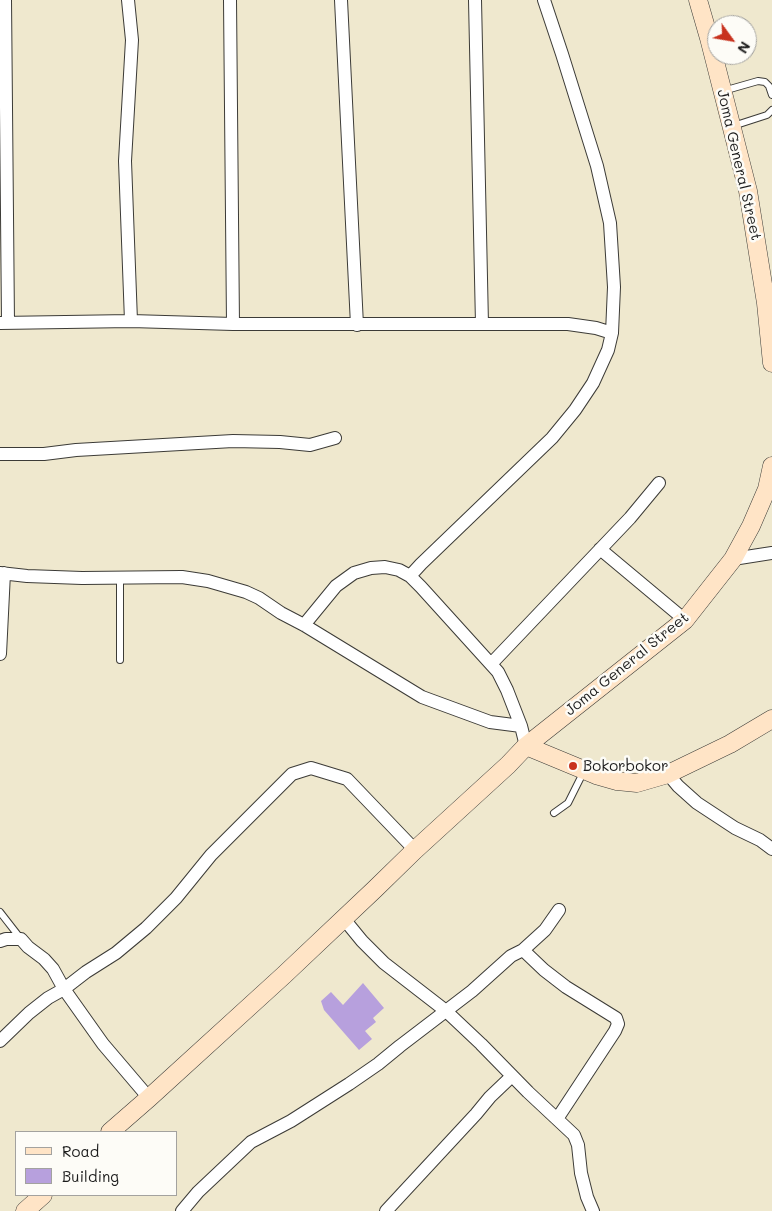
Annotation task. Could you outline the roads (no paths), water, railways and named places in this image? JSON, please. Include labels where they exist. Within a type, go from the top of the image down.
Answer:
[{"type":"street","points":[[5,0],[4,322],[131,321],[356,325],[568,324],[596,328],[612,333]]},
{"type":"street","points":[[128,0],[132,40],[125,161],[131,321]]},
{"type":"street","points":[[230,0],[233,324]]},
{"type":"street","points":[[341,0],[356,325]]},
{"type":"street","points":[[475,0],[482,324]]},
{"type":"street","points":[[410,576],[552,438],[575,410],[593,382],[608,350],[612,333],[614,287],[610,223],[597,166],[544,0]]},
{"type":"street","name":"Joma General Street","points":[[698,0],[732,126],[750,206],[766,303],[772,363]]},
{"type":"street","points":[[0,454],[44,454],[76,450],[233,441],[310,445],[335,438]]},
{"type":"street","name":"Joma General Street","points":[[111,1131],[344,919],[526,746],[685,620],[733,559],[767,489],[772,466]]},
{"type":"street","points":[[491,664],[630,518],[659,483]]},
{"type":"street","points":[[600,549],[685,620]]},
{"type":"street","points":[[733,559],[772,553]]},
{"type":"street","points":[[304,625],[336,586],[354,573],[371,568],[385,567],[399,570],[410,576],[498,672],[521,726],[526,746],[596,775],[617,781],[637,783],[668,774],[730,744],[772,719]]},
{"type":"street","points":[[0,654],[2,573],[27,576],[182,578],[208,581],[246,592],[259,598],[422,697],[490,722],[521,726]]},
{"type":"street","points":[[0,1041],[29,1013],[48,998],[64,990],[86,972],[116,953],[146,928],[176,898],[211,855],[292,774],[311,768],[347,779],[415,850]]},
{"type":"street","points":[[668,774],[678,786],[698,803],[735,828],[760,840],[772,849]]},
{"type":"street","points":[[182,1211],[198,1192],[251,1142],[291,1121],[378,1064],[446,1012],[511,956],[523,950],[545,930],[559,910]]},
{"type":"street","points":[[344,919],[384,963],[446,1012],[574,1135],[578,1145],[582,1179],[593,1211]]},
{"type":"street","points":[[0,941],[21,939],[54,969],[64,990],[103,1044],[149,1098]]},
{"type":"street","points":[[523,950],[566,987],[616,1018],[618,1024],[557,1119]]},
{"type":"street","points":[[386,1211],[490,1097],[512,1076]]},
{"type":"street","points":[[25,1211],[42,1196]]},
{"type":"lane","points":[[723,91],[758,81],[765,82],[769,86],[772,95]]},
{"type":"lane","points":[[732,126],[768,115],[772,110]]},
{"type":"lane","points":[[120,578],[120,660]]},
{"type":"lane","points":[[554,812],[568,803],[584,770]]},
{"type":"lane","points":[[0,912],[21,939]]},
{"type":"place","name":"Bokorbokor","points":[[573,766]]}]
